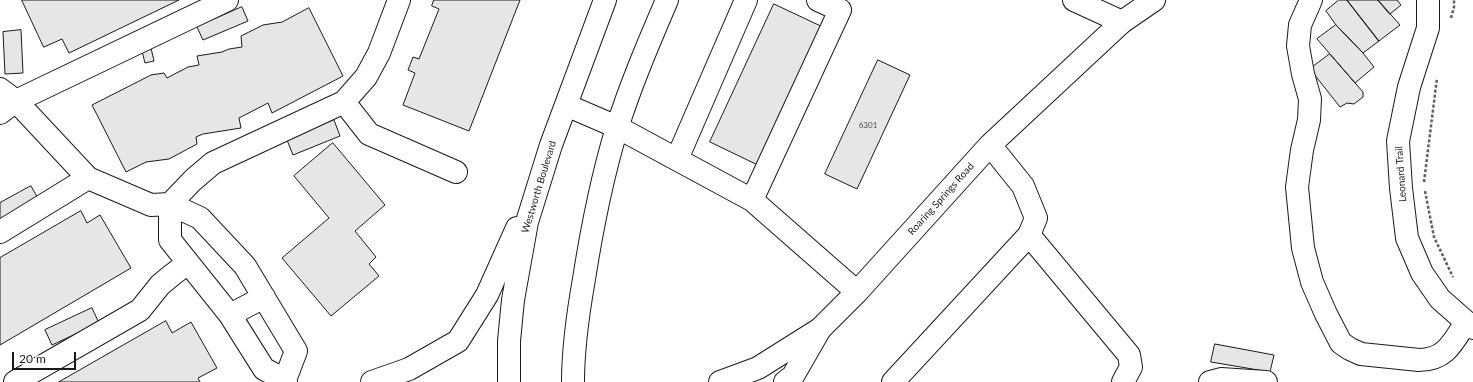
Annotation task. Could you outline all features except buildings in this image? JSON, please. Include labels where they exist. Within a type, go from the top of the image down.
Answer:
[{"type":"street","points":[[227,0],[5,101],[88,178],[152,205],[170,204],[200,218],[245,266],[296,351],[285,381],[264,369],[230,315],[170,240],[170,204],[193,180],[213,163],[344,102],[366,77],[379,53],[399,0]]},
{"type":"street","name":"Westworth Boulevard","points":[[509,382],[509,340],[513,300],[527,222],[543,170],[605,0]]},
{"type":"street","points":[[573,382],[573,363],[577,324],[588,253],[605,170],[617,127],[666,0]]},
{"type":"street","points":[[677,159],[746,0]]},
{"type":"street","points":[[752,200],[840,10],[818,0]]},
{"type":"street","points":[[1074,0],[1122,22]]},
{"type":"street","name":"Roaring Springs Road","points":[[720,382],[758,368],[820,329],[857,292],[990,145],[1122,22],[1154,0]]},
{"type":"street","points":[[1311,0],[1300,25],[1298,46],[1303,74],[1310,99],[1309,120],[1302,150],[1297,187],[1303,248],[1312,282],[1332,326],[1341,343],[1361,354],[1428,360],[1438,357],[1448,349],[1470,325]]},
{"type":"street","name":"Leonard Trail","points":[[1428,0],[1428,28],[1409,87],[1398,141],[1401,188],[1408,238],[1422,273],[1440,299],[1470,325]]},
{"type":"street","points":[[344,102],[369,134],[456,172]]},
{"type":"street","points":[[566,106],[617,127],[752,200],[857,292]]},
{"type":"street","points":[[893,382],[1029,235],[1036,218],[1024,186],[990,145]]},
{"type":"street","points":[[372,382],[409,369],[458,341],[487,295],[543,170]]},
{"type":"street","points":[[0,232],[88,178]]},
{"type":"street","points":[[1029,235],[1129,355],[1131,367],[1123,382]]},
{"type":"street","points":[[15,382],[140,310],[160,285],[188,263]]},
{"type":"street","points":[[230,315],[264,297]]},
{"type":"street","points":[[785,382],[793,376],[820,329]]},
{"type":"street","points":[[1210,382],[1221,379],[1266,382]]},
{"type":"path","points":[[1450,22],[1454,8],[1454,0]]},
{"type":"path","points":[[1437,74],[1424,184],[1434,237],[1454,278]]}]
